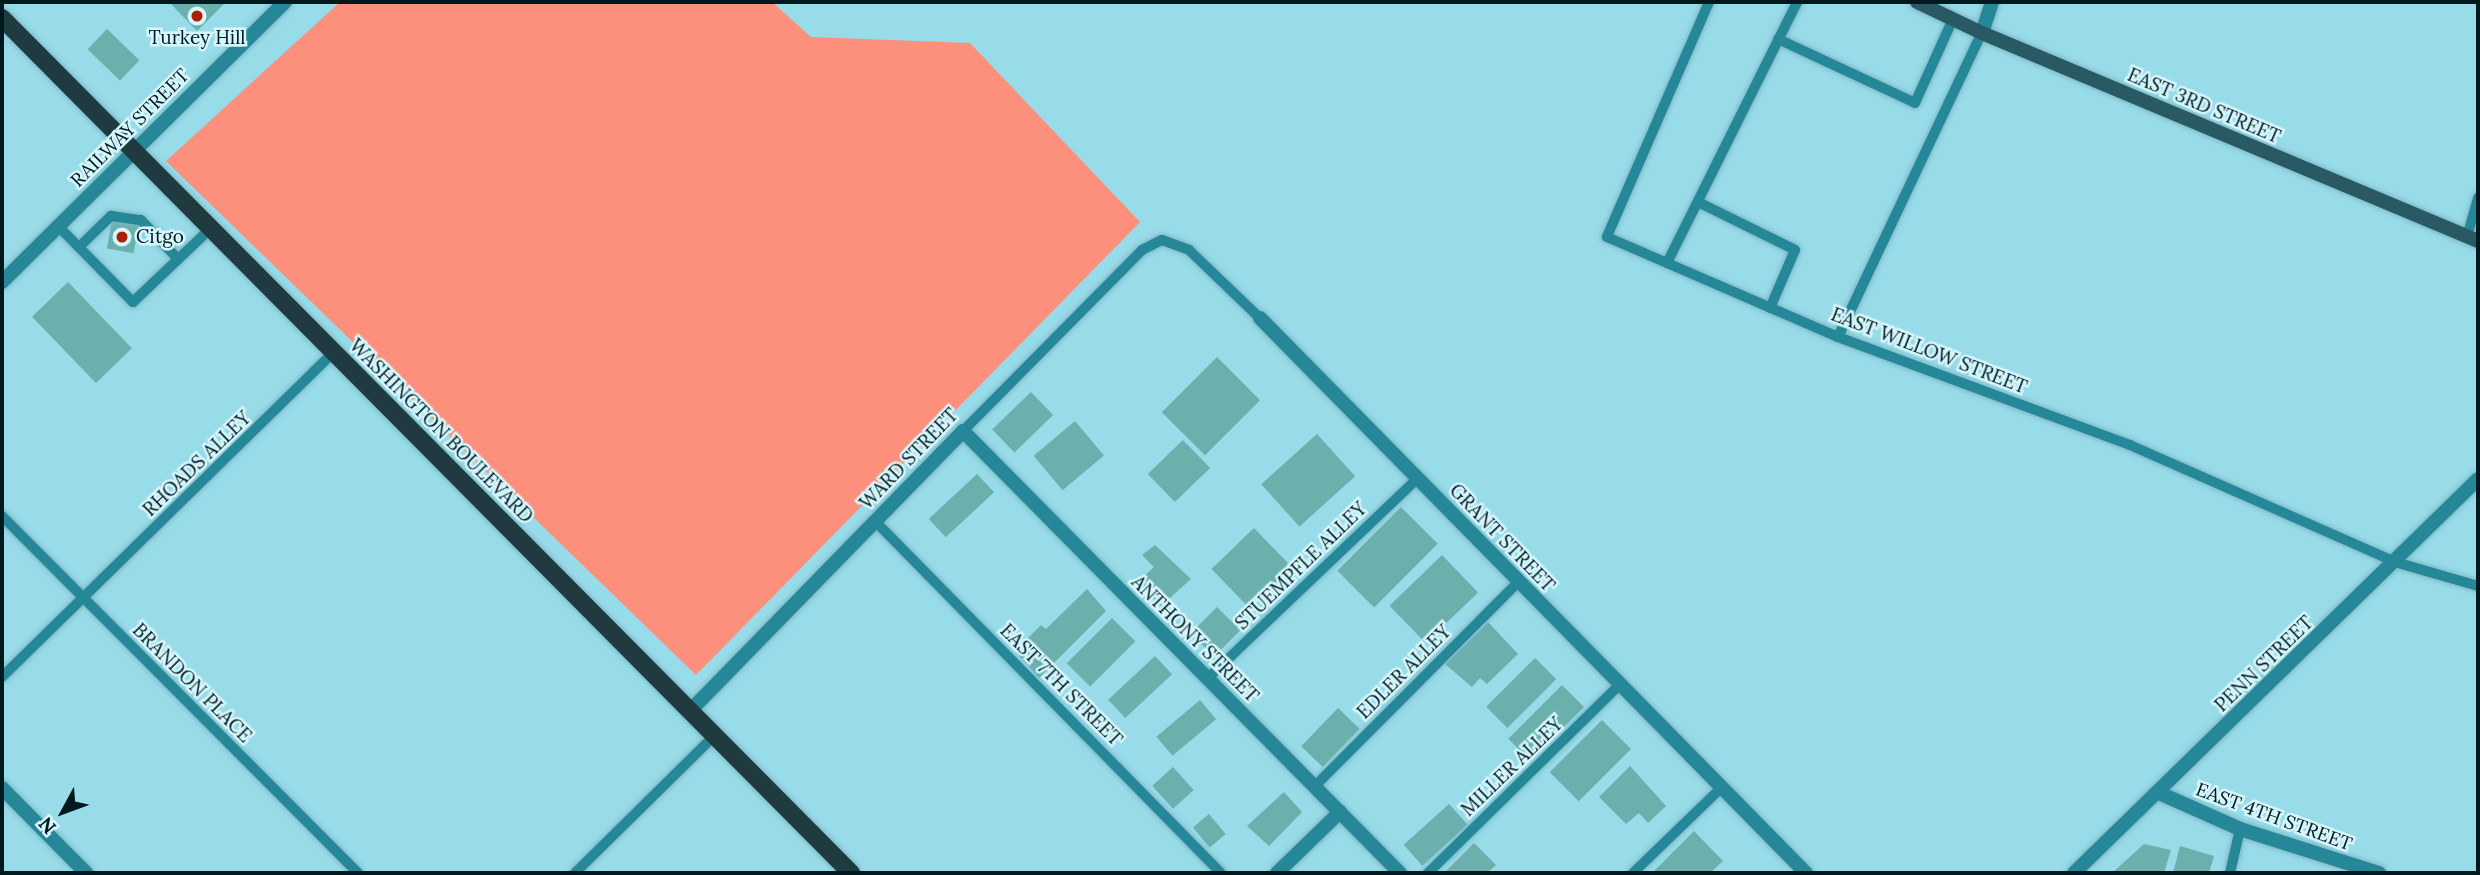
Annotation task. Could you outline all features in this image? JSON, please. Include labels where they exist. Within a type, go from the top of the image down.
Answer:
[{"type":"main road","name":"EAST 3RD STREET","points":[[1917,2],[1982,33],[2472,239]]},
{"type":"main road","name":"WASHINGTON BOULEVARD","points":[[2,18],[851,873]]},
{"type":"street","name":"RAILWAY STREET","points":[[2,282],[285,2]]},
{"type":"street","points":[[1982,33],[1992,2]]},
{"type":"street","name":"GRANT STREET","points":[[1259,318],[1806,873]]},
{"type":"street","name":"WARD STREET","points":[[690,711],[963,431]]},
{"type":"street","name":"ANTHONY STREET","points":[[963,431],[1401,873]]},
{"type":"street","name":"PENN STREET","points":[[2074,873],[2478,479]]},
{"type":"street","points":[[2,789],[86,873]]},
{"type":"street","name":"EAST 4TH STREET","points":[[2157,792],[2240,829],[2379,873]]},
{"type":"street","points":[[1278,873],[1339,812]]},
{"type":"lane","name":"EAST WILLOW STREET","points":[[1709,2],[1607,237],[1838,337],[2130,445],[2395,562],[2478,586]]},
{"type":"lane","points":[[1667,263],[1797,2]]},
{"type":"lane","points":[[1778,39],[1915,103],[1953,19]]},
{"type":"lane","points":[[1838,337],[1982,33]]},
{"type":"lane","points":[[2472,239],[2478,198]]},
{"type":"lane","points":[[1698,202],[1796,250],[1770,308]]},
{"type":"lane","points":[[79,247],[111,216],[141,220],[178,259]]},
{"type":"lane","points":[[58,226],[133,302],[210,229]]},
{"type":"lane","name":"GRANT STREET","points":[[1162,240],[1189,250],[1259,318]]},
{"type":"lane","name":"WARD STREET","points":[[963,431],[1142,250],[1162,240]]},
{"type":"lane","name":"RHOADS ALLEY","points":[[2,677],[334,352]]},
{"type":"lane","name":"STUEMPFLE ALLEY","points":[[1208,678],[1417,479]]},
{"type":"lane","name":"BRANDON PLACE","points":[[2,516],[83,600],[359,873]]},
{"type":"lane","name":"EAST 7TH STREET","points":[[876,522],[1221,873]]},
{"type":"lane","name":"EDLER ALLEY","points":[[1314,787],[1518,582]]},
{"type":"lane","name":"MILLER ALLEY","points":[[1428,873],[1619,685]]},
{"type":"lane","points":[[575,873],[714,736]]},
{"type":"lane","points":[[1633,873],[1721,788]]},
{"type":"lane","points":[[2230,873],[2240,829]]},
{"type":"shaded area","points":[[340,2],[772,2],[811,37],[970,43],[1140,222],[696,675],[166,161]]},
{"type":"building","name":"Turkey Hill","points":[[169,2],[226,2],[197,31]]},
{"type":"building","name":"Turkey Hill","points":[[107,29],[139,60],[120,80],[88,49]]},
{"type":"building","name":"Citgo","points":[[112,220],[139,225],[134,253],[107,249]]},
{"type":"building","points":[[68,282],[132,348],[96,383],[32,317]]},
{"type":"building","points":[[1217,357],[1260,400],[1205,455],[1162,412]]},
{"type":"building","points":[[1031,392],[1053,415],[1014,453],[992,430]]},
{"type":"building","points":[[1075,421],[1104,455],[1063,490],[1034,456]]},
{"type":"building","points":[[1317,434],[1355,476],[1299,527],[1261,484]]},
{"type":"building","points":[[1183,440],[1210,468],[1175,502],[1148,474]]},
{"type":"building","points":[[977,474],[994,492],[946,537],[929,519]]},
{"type":"building","points":[[1401,507],[1438,544],[1374,607],[1337,571]]},
{"type":"building","points":[[1254,528],[1292,567],[1249,608],[1212,569]]},
{"type":"building","points":[[1155,545],[1191,579],[1161,606],[1138,582],[1154,567],[1142,555]]},
{"type":"building","points":[[1442,555],[1478,592],[1426,643],[1389,606]]},
{"type":"building","points":[[1087,589],[1106,611],[1039,678],[1015,651],[1041,625],[1046,629]]},
{"type":"building","points":[[1217,607],[1240,630],[1214,656],[1191,633]]},
{"type":"building","points":[[1112,618],[1135,641],[1090,687],[1067,663]]},
{"type":"building","points":[[1488,622],[1518,654],[1487,684],[1480,678],[1472,687],[1445,664]]},
{"type":"building","points":[[1155,656],[1172,674],[1125,718],[1108,700]]},
{"type":"building","points":[[1535,658],[1556,679],[1507,728],[1486,707]]},
{"type":"building","points":[[1562,685],[1584,707],[1530,761],[1508,739]]},
{"type":"building","points":[[1200,700],[1216,719],[1172,756],[1156,737]]},
{"type":"building","points":[[1338,708],[1360,729],[1323,767],[1301,746]]},
{"type":"building","points":[[1602,720],[1631,749],[1579,801],[1550,772]]},
{"type":"building","points":[[1630,766],[1666,806],[1648,823],[1639,813],[1626,824],[1599,797]]},
{"type":"building","points":[[1173,767],[1194,790],[1173,809],[1152,786]]},
{"type":"building","points":[[1284,792],[1302,812],[1269,846],[1247,826]]},
{"type":"building","points":[[1449,804],[1468,825],[1422,866],[1404,845]]},
{"type":"building","points":[[1209,814],[1226,834],[1210,847],[1193,827]]},
{"type":"building","points":[[1694,831],[1723,861],[1710,873],[1652,873]]},
{"type":"building","points":[[1474,843],[1496,865],[1487,873],[1444,873]]},
{"type":"building","points":[[2144,844],[2171,850],[2164,873],[2112,873]]},
{"type":"building","points":[[2180,846],[2214,856],[2209,873],[2173,873]]},
{"type":"place","name":"Turkey Hill","points":[[197,16]]},
{"type":"place","name":"Citgo","points":[[122,237]]}]
